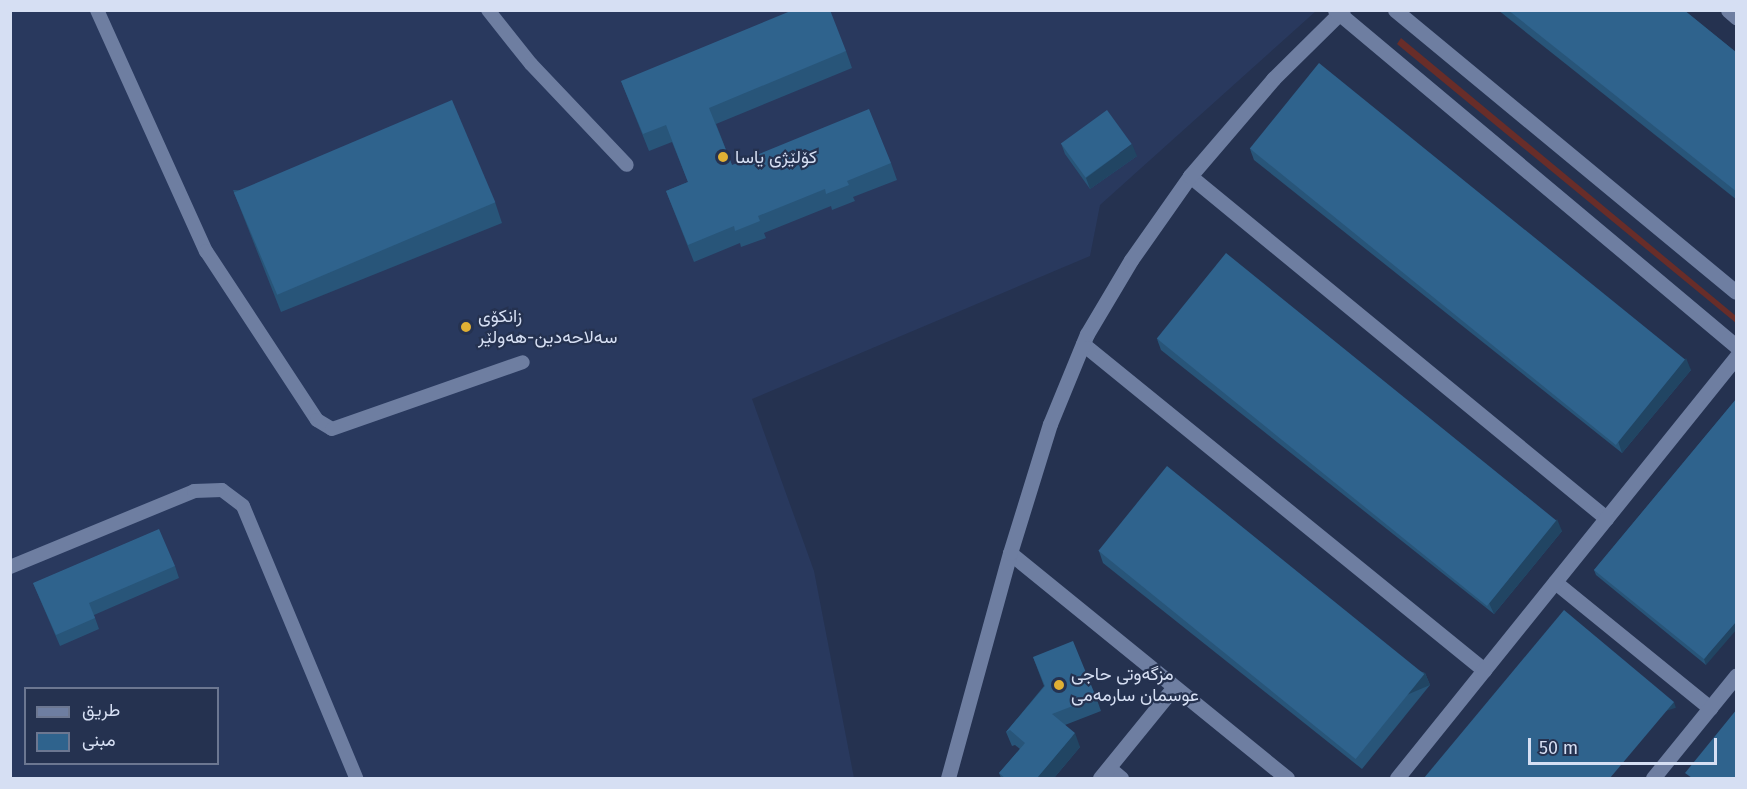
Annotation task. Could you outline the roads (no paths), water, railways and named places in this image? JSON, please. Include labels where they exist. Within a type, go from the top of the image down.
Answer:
[{"type":"street","points":[[1395,10],[1737,292]]},
{"type":"street","points":[[1728,10],[1737,17]]},
{"type":"street","points":[[948,778],[1010,553],[1050,424],[1083,344],[1131,260],[1190,176],[1273,79],[1339,12],[1737,346]]},
{"type":"street","points":[[1190,176],[1606,518]]},
{"type":"street","points":[[1083,344],[1484,670]]},
{"type":"street","points":[[1397,778],[1737,357]]},
{"type":"street","points":[[1010,553],[1287,778]]},
{"type":"street","points":[[1555,582],[1710,708]]},
{"type":"street","points":[[1653,778],[1737,676]]},
{"type":"street","points":[[1121,778],[1104,773],[1174,687]]},
{"type":"lane","points":[[97,10],[206,251],[317,420],[332,429],[523,362]]},
{"type":"lane","points":[[488,10],[531,64],[627,165]]},
{"type":"lane","points":[[10,567],[194,491],[222,490],[243,506],[356,778]]},
{"type":"place","name":"کۆلێژی یاسا","points":[[723,157]]},
{"type":"place","name":"زانکۆی سەلاحەدین-هەولێر","points":[[466,327]]},
{"type":"place","name":"مزگەوتی حاجی عوسمان سارمەمی","points":[[1059,685]]}]
